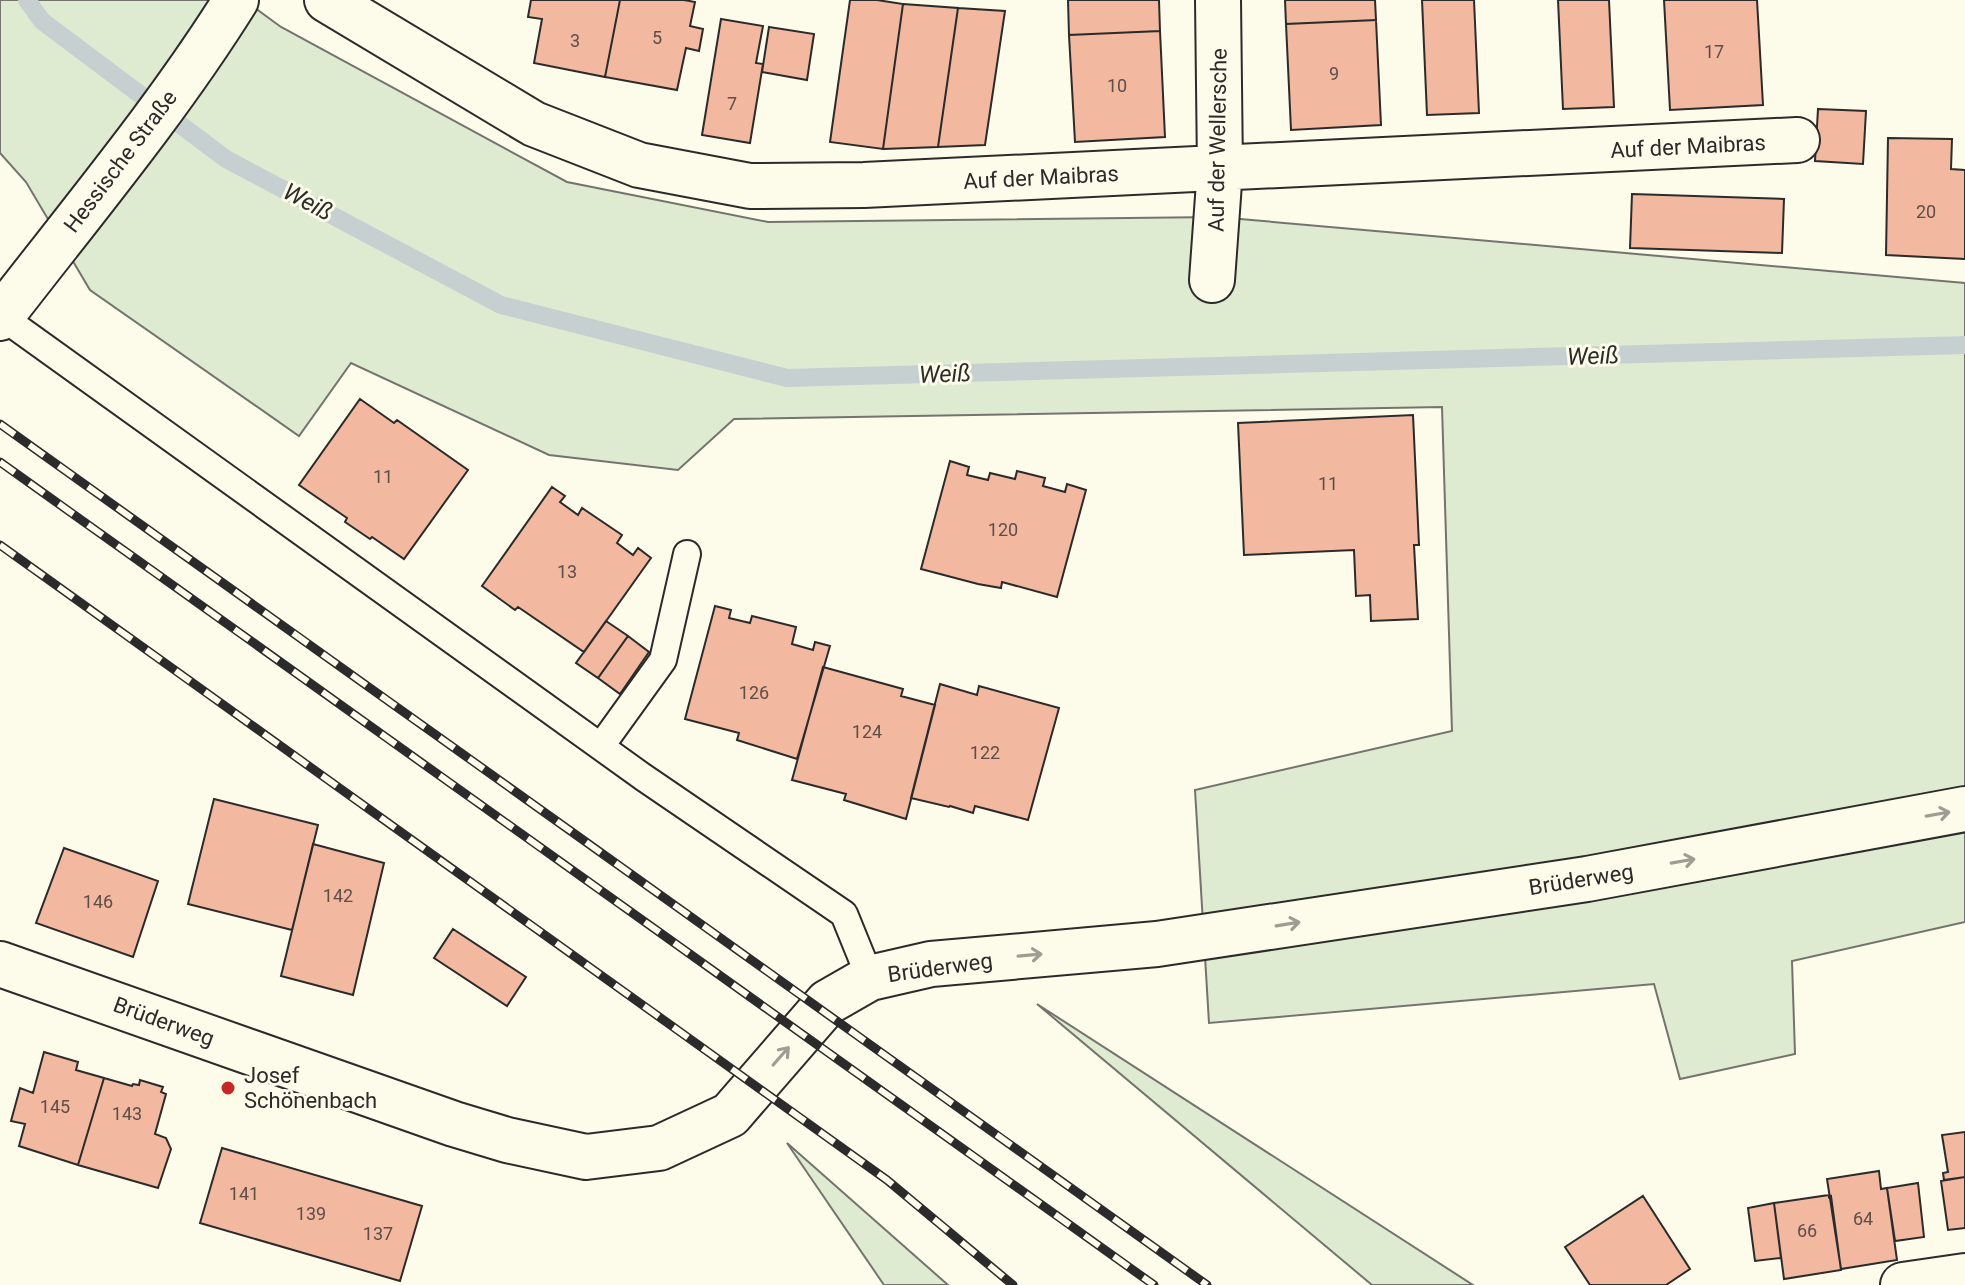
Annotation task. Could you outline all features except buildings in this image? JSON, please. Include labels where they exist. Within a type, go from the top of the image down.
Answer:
[{"type":"street","name":"Hessische Straße","points":[[1,317],[110,177],[210,42],[236,0]]},
{"type":"street","name":"Auf der Maibras","points":[[327,0],[534,124],[639,165],[750,186],[864,185],[1797,140]]},
{"type":"street","name":"Auf der Wellersche","points":[[1212,280],[1220,169],[1218,0]]},
{"type":"street","name":"Brüderweg","points":[[0,964],[454,1124],[507,1140],[586,1157],[659,1148],[730,1115],[828,1002],[870,978],[931,964],[1157,944],[1556,883],[1965,809]]},
{"type":"street","points":[[1903,1285],[1965,1276]]},
{"type":"lane","points":[[1,317],[655,785],[844,914],[870,978]]},
{"type":"lane","points":[[601,746],[663,660],[687,554]]},
{"type":"green space","points":[[0,0],[244,0],[281,27],[567,182],[768,222],[1217,217],[1965,283],[1965,922],[1792,961],[1795,1054],[1680,1079],[1654,984],[1209,1023],[1195,790],[1452,731],[1442,407],[734,419],[678,470],[549,455],[351,363],[299,436],[90,290],[26,182],[0,153]]},
{"type":"green space","points":[[1037,1004],[1473,1285],[1372,1285]]},
{"type":"green space","points":[[787,1143],[948,1285],[884,1285]]},
{"type":"waterway","name":"Weiß","points":[[27,0],[42,21],[226,159],[501,305],[787,378],[1965,345]]},
{"type":"railway","points":[[0,424],[1207,1285]]},
{"type":"railway","points":[[0,462],[1154,1285]]},
{"type":"railway","points":[[0,545],[887,1180],[1013,1285]]},
{"type":"place","name":"Josef Schönenbach","points":[[228,1088]]}]
